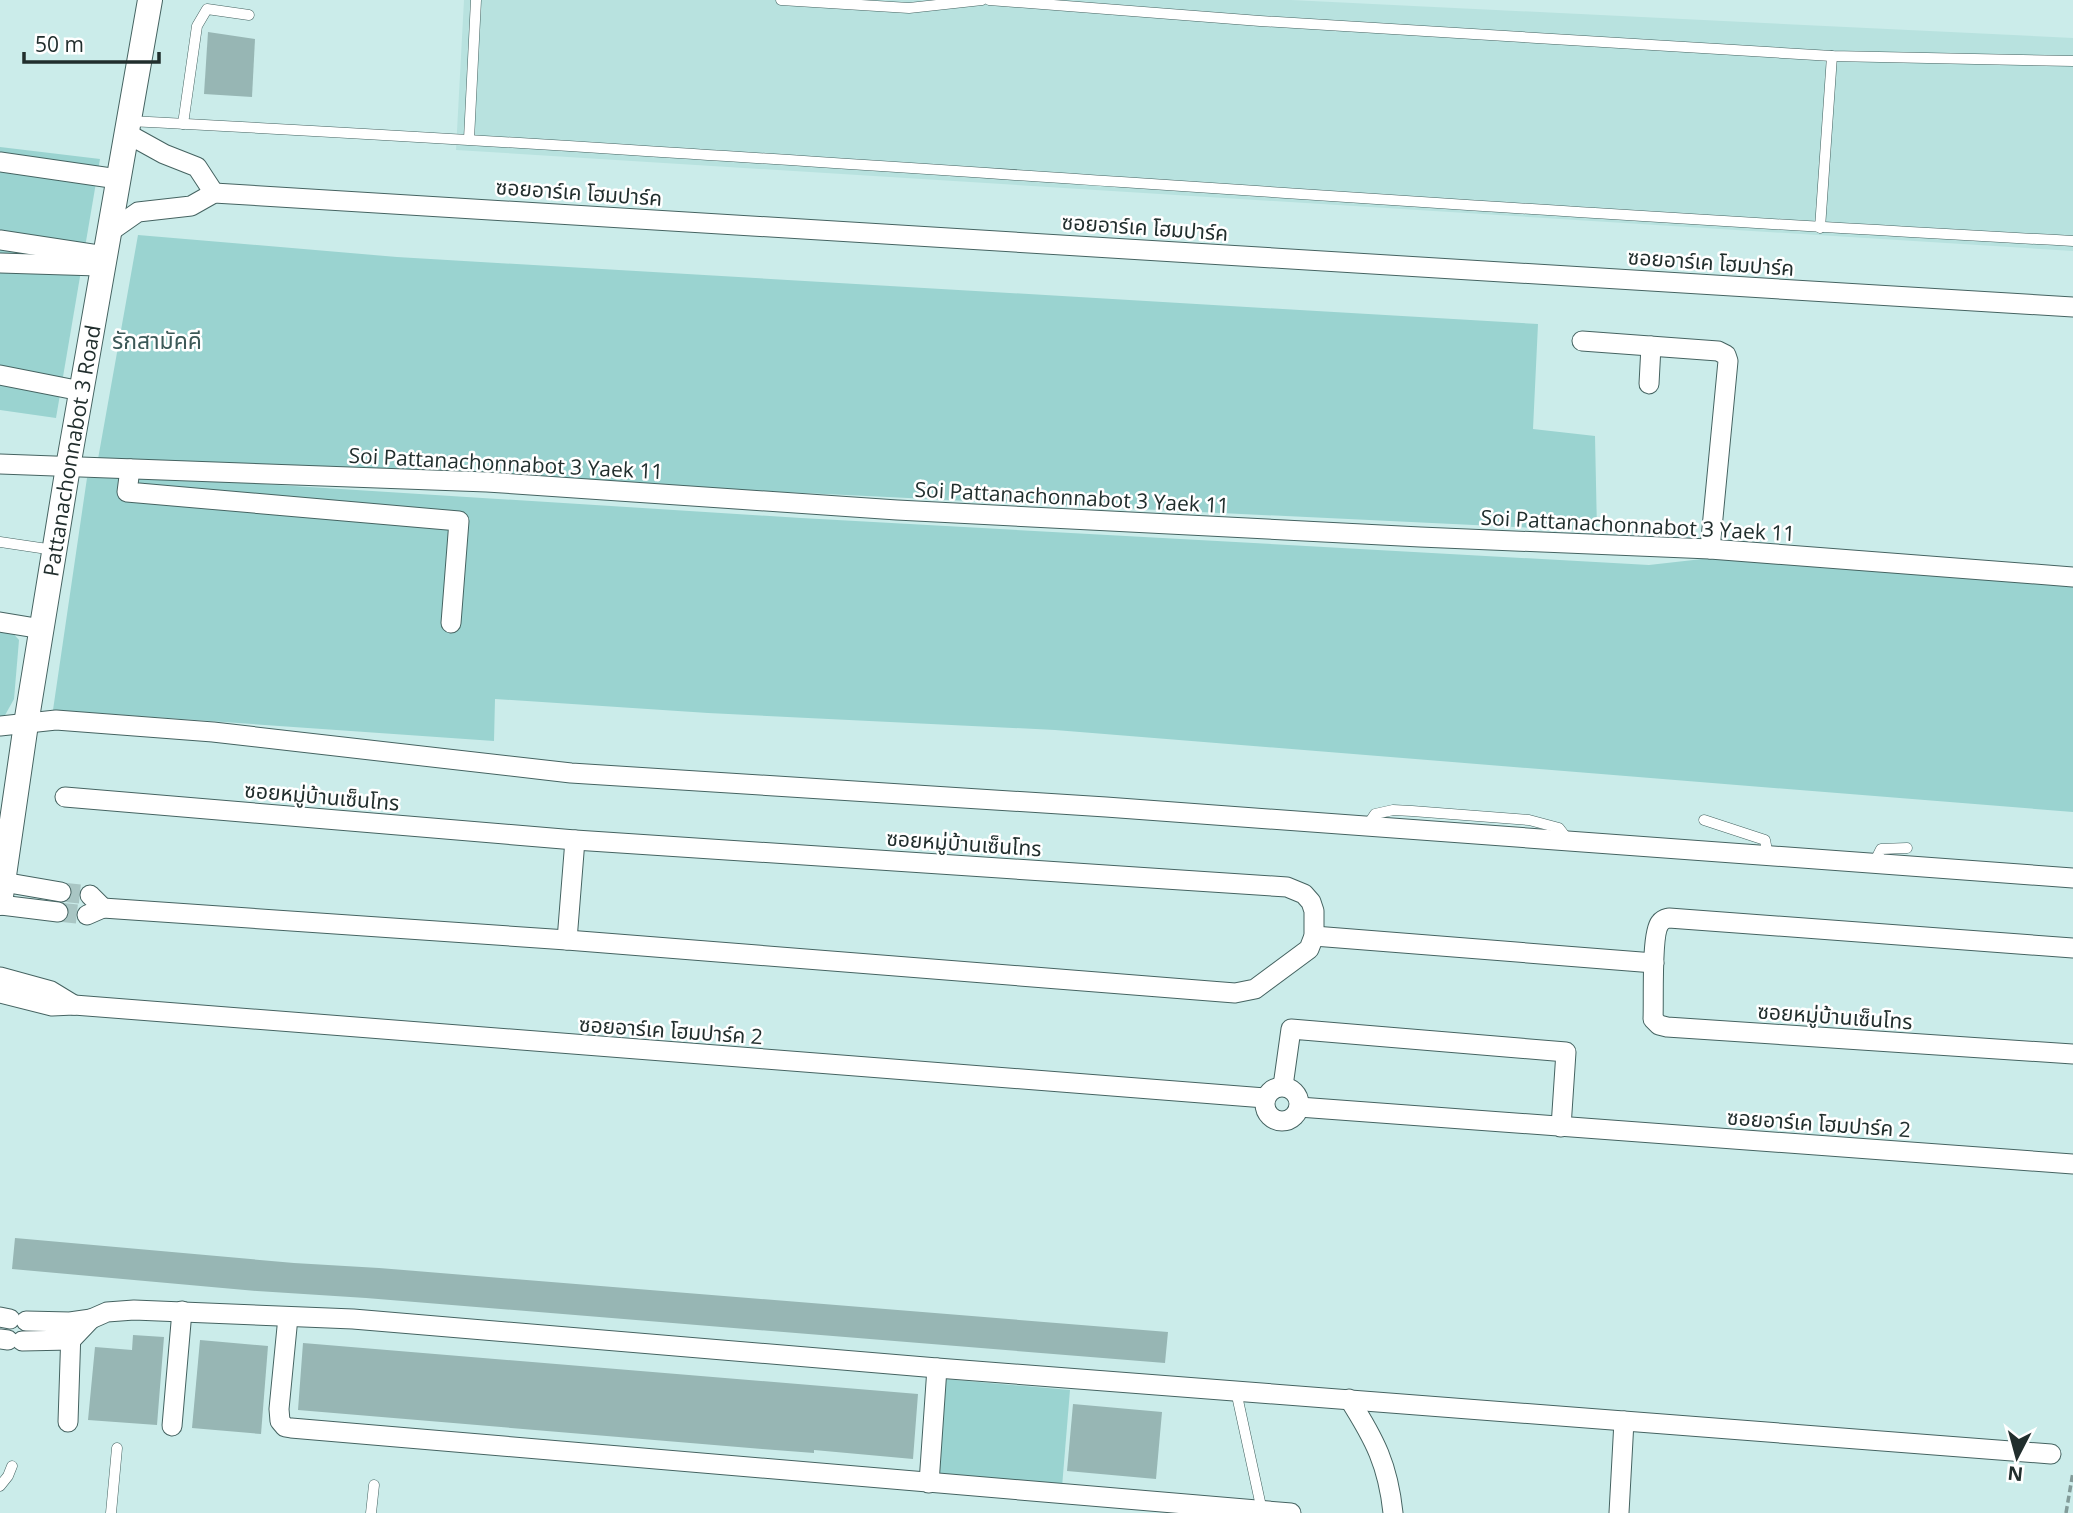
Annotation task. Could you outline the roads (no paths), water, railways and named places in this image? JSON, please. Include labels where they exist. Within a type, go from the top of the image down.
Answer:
[{"type":"street","name":"Pattanachonnabot 3 Road","points":[[1,897],[68,467],[150,0]]},
{"type":"street","points":[[127,127],[164,155],[197,167],[214,193]]},
{"type":"street","points":[[0,162],[118,180]]},
{"type":"street","name":"ซอยอาร์เค โฮมปาร์ค","points":[[105,252],[138,212],[191,206],[214,193],[2073,307]]},
{"type":"street","points":[[0,240],[105,252]]},
{"type":"street","points":[[0,263],[105,252]]},
{"type":"street","points":[[1582,341],[1723,352],[1728,361],[1710,549]]},
{"type":"street","points":[[1648,384],[1651,346]]},
{"type":"street","points":[[0,375],[81,391]]},
{"type":"street","name":"Soi Pattanachonnabot 3 Yaek 11","points":[[0,464],[487,482],[897,510],[1710,549],[2073,576]]},
{"type":"street","points":[[130,469],[127,492],[459,521],[451,623]]},
{"type":"street","points":[[0,622],[42,628]]},
{"type":"street","points":[[0,726],[55,720],[213,732],[571,773],[1106,807],[2073,878]]},
{"type":"street","name":"ซอยหมู่บ้านเซ็นโทร","points":[[65,797],[575,840],[1287,887],[1304,894],[1311,902],[1314,911],[1314,936]]},
{"type":"street","points":[[567,940],[575,840]]},
{"type":"street","points":[[1,897],[61,892]]},
{"type":"street","points":[[1,897],[58,912]]},
{"type":"street","points":[[93,906],[567,940],[1235,993],[1255,989],[1309,949],[1314,936],[1654,963]]},
{"type":"street","name":"ซอยหมู่บ้านเซ็นโทร","points":[[2073,948],[1669,918],[1662,920],[1658,926],[1653,1019],[1659,1025],[1667,1027],[2073,1054]]},
{"type":"street","name":"ซอยอาร์เค โฮมปาร์ค 2","points":[[0,977],[51,990],[74,1005]]},
{"type":"street","name":"ซอยอาร์เค โฮมปาร์ค 2","points":[[0,993],[52,1006],[74,1005],[1265,1098],[1265,1110],[1277,1121],[1289,1120],[1299,1107],[2073,1164]]},
{"type":"street","points":[[1283,1086],[1291,1029],[1566,1052],[1561,1126]]},
{"type":"street","points":[[1265,1098],[1272,1089],[1283,1086],[1297,1096],[1299,1107]]},
{"type":"street","points":[[10,1340],[71,1331],[107,1312],[134,1310],[354,1319],[937,1368],[2051,1454]]},
{"type":"street","points":[[172,1426],[182,1311]]},
{"type":"street","points":[[288,1317],[279,1409],[280,1420],[285,1427],[1291,1513]]},
{"type":"street","points":[[12,1319],[71,1331]]},
{"type":"street","points":[[68,1422],[71,1331]]},
{"type":"street","points":[[929,1483],[937,1368]]},
{"type":"street","points":[[1349,1399],[1381,1456],[1390,1482],[1393,1513]]},
{"type":"street","points":[[1619,1513],[1624,1421]]},
{"type":"lane","points":[[469,139],[476,0]]},
{"type":"lane","points":[[781,0],[909,8],[982,0]]},
{"type":"lane","points":[[989,0],[1261,21],[1832,56],[2073,61]]},
{"type":"lane","points":[[183,124],[197,26],[207,9],[249,15]]},
{"type":"lane","points":[[1820,228],[1832,56]]},
{"type":"lane","points":[[127,127],[183,124],[469,139],[1820,228],[2073,241]]},
{"type":"lane","points":[[0,542],[55,550]]},
{"type":"lane","points":[[1704,820],[1765,840],[1768,856]]},
{"type":"lane","points":[[1874,864],[1881,849],[1907,848]]},
{"type":"lane","points":[[1236,1391],[1262,1511]]},
{"type":"lane","points":[[111,1513],[117,1448]]},
{"type":"lane","points":[[0,1486],[12,1466]]},
{"type":"lane","points":[[371,1513],[374,1485]]},
{"type":"tunnel","points":[[61,892],[90,895]]},
{"type":"tunnel","points":[[58,912],[87,915]]},
{"type":"district","name":"รักสามัคคี","points":[[157,340]]}]
